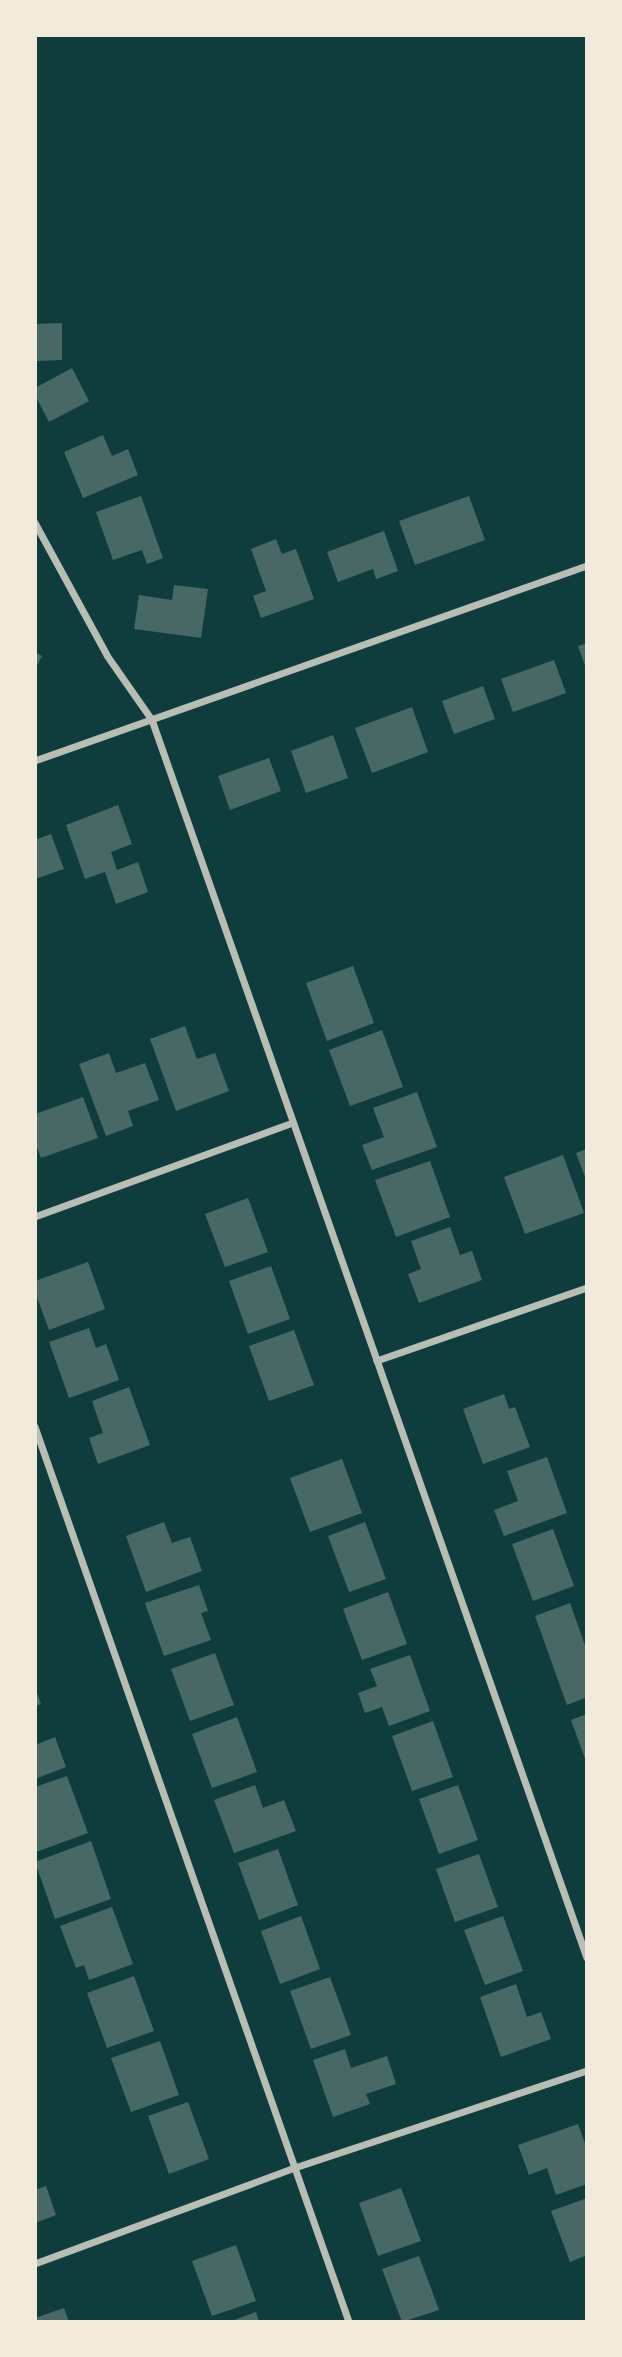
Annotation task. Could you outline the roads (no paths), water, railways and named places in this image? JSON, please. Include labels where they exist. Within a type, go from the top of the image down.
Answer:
[{"type":"street","points":[[35,523],[108,657],[152,720],[587,1958]]},
{"type":"street","points":[[35,761],[587,566]]},
{"type":"street","points":[[35,1217],[293,1124]]},
{"type":"street","points":[[377,1361],[587,1288]]},
{"type":"street","points":[[35,1426],[349,2322]]},
{"type":"street","points":[[35,2264],[295,2168],[587,2071]]}]
